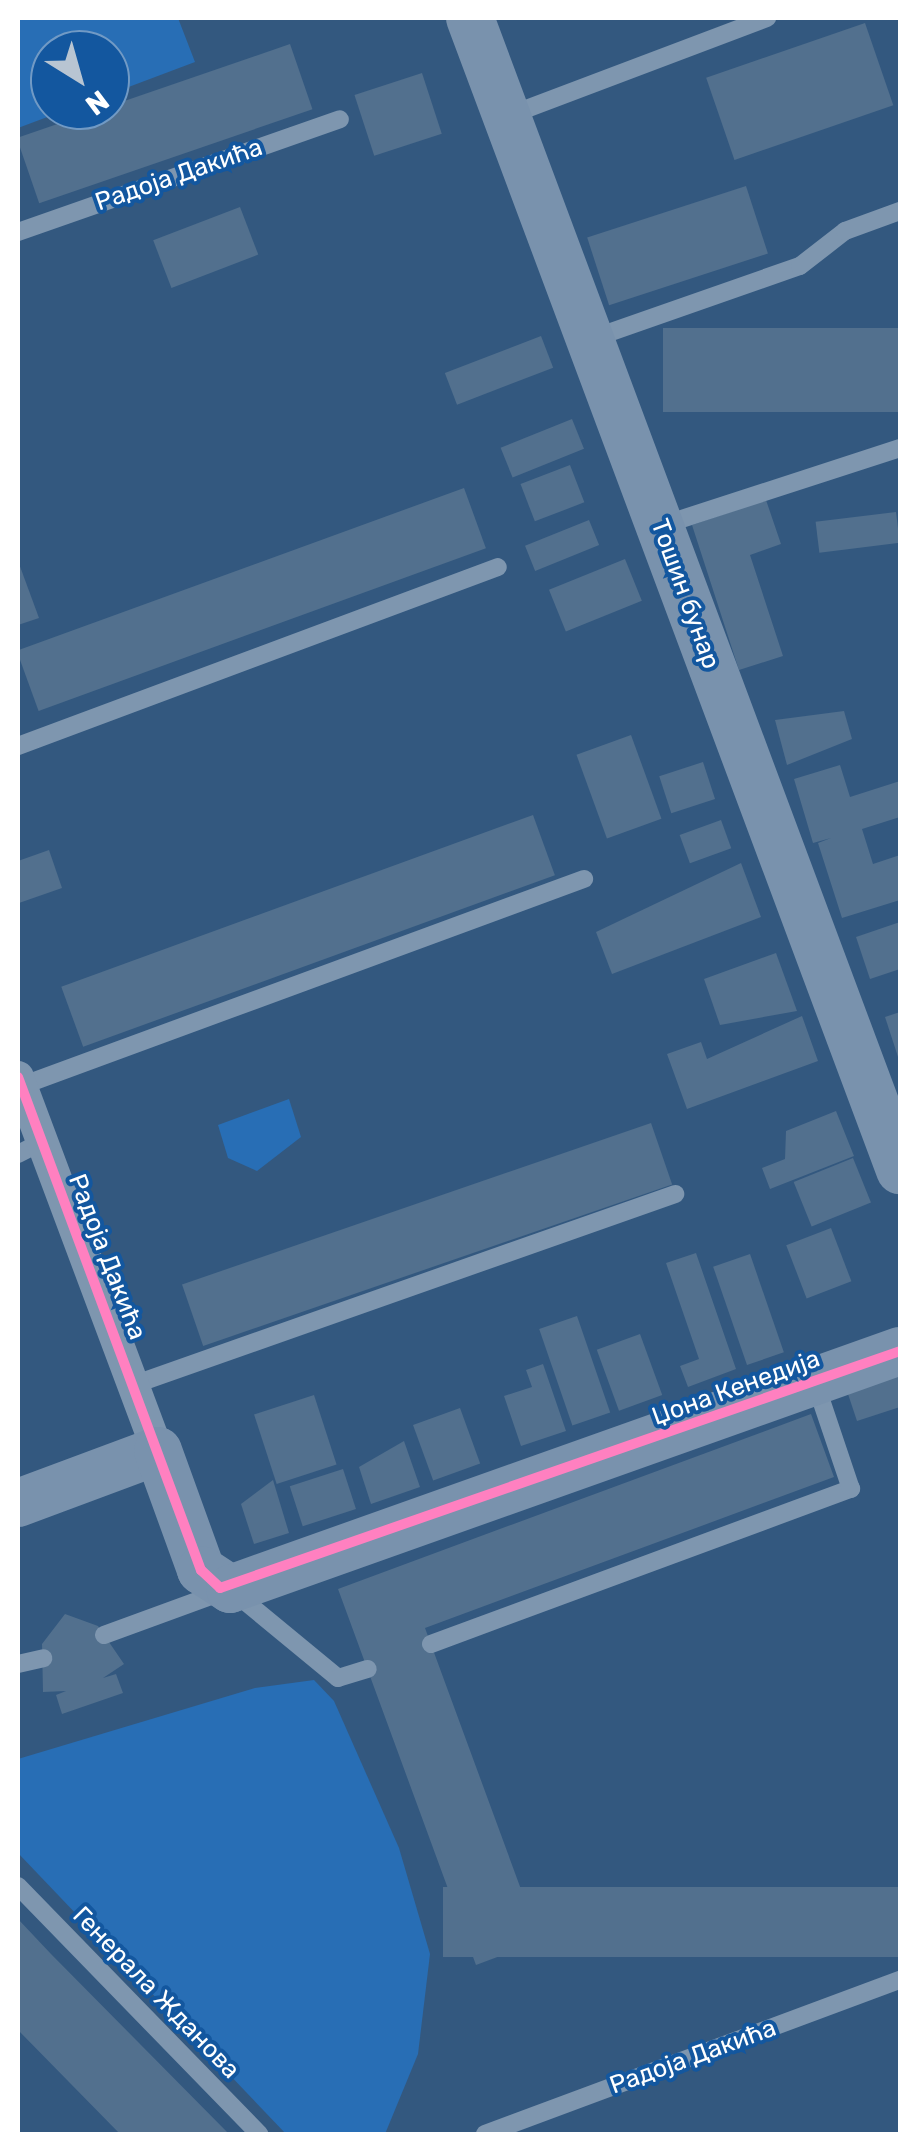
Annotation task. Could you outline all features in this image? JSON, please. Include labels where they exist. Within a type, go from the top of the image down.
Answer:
[{"type":"main road","name":"Тошин бунар","points":[[470,18],[900,1170]]},
{"type":"main road","name":"Џона Кенедија","points":[[230,1590],[900,1350]]},
{"type":"main road","points":[[18,1502],[158,1451],[200,1570],[230,1590]]},
{"type":"street","name":"Радоја Дакића","points":[[19,1082],[30,1148],[158,1451]]},
{"type":"lane","points":[[506,116],[767,18]]},
{"type":"lane","name":"Радоја Дакића","points":[[18,232],[340,119]]},
{"type":"lane","points":[[590,340],[800,266],[845,231],[900,211]]},
{"type":"lane","points":[[660,526],[900,448]]},
{"type":"lane","points":[[18,746],[498,567]]},
{"type":"lane","name":"Радоја Дакића","points":[[19,1082],[584,879]]},
{"type":"lane","points":[[133,1385],[675,1194]]},
{"type":"lane","points":[[431,1644],[851,1489],[815,1382]]},
{"type":"lane","points":[[104,1635],[230,1590],[338,1678],[368,1669]]},
{"type":"lane","points":[[18,1664],[43,1658]]},
{"type":"lane","name":"Генерала Жданова","points":[[18,1886],[258,2134]]},
{"type":"lane","name":"Радоја Дакића","points":[[485,2134],[900,1980]]},
{"type":"shaded area","points":[[18,18],[178,18],[195,62],[130,86],[130,30],[30,30],[30,124],[18,128]]},
{"type":"shaded area","points":[[289,1099],[301,1137],[257,1171],[228,1158],[218,1125]]},
{"type":"shaded area","points":[[314,1680],[334,1701],[399,1848],[430,1954],[418,2054],[385,2134],[286,2134],[18,1853],[18,1759],[255,1688]]},
{"type":"building","points":[[865,23],[893,105],[734,160],[706,78]]},
{"type":"building","points":[[290,44],[312,109],[39,203],[18,142],[18,138],[40,130],[130,130],[130,99]]},
{"type":"building","points":[[422,73],[442,134],[374,156],[354,95]]},
{"type":"building","points":[[746,186],[768,254],[609,305],[587,238]]},
{"type":"building","points":[[240,207],[258,255],[171,288],[153,240]]},
{"type":"building","points":[[663,328],[900,328],[900,412],[663,412]]},
{"type":"building","points":[[541,336],[553,368],[457,405],[445,373]]},
{"type":"building","points":[[572,419],[584,449],[513,478],[501,448]]},
{"type":"building","points":[[570,465],[584,502],[535,521],[521,484]]},
{"type":"building","points":[[464,488],[486,548],[39,711],[18,650]]},
{"type":"building","points":[[766,500],[781,544],[750,555],[783,656],[739,670],[692,525]]},
{"type":"building","points":[[896,512],[900,543],[819,553],[816,522]]},
{"type":"building","points":[[589,520],[599,545],[535,571],[525,546]]},
{"type":"building","points":[[625,559],[642,601],[566,631],[549,590]]},
{"type":"building","points":[[18,561],[39,618],[18,625]]},
{"type":"building","points":[[844,711],[852,739],[787,765],[775,720]]},
{"type":"building","points":[[631,735],[661,819],[607,838],[576,755]]},
{"type":"building","points":[[703,762],[715,799],[671,813],[659,776]]},
{"type":"building","points":[[840,765],[850,797],[900,781],[900,817],[862,829],[873,864],[900,855],[900,900],[842,918],[818,843],[831,838],[813,843],[794,779]]},
{"type":"building","points":[[533,815],[555,875],[83,1047],[61,987]]},
{"type":"building","points":[[721,820],[731,848],[690,863],[680,835]]},
{"type":"building","points":[[49,850],[62,888],[19,903],[18,861]]},
{"type":"building","points":[[741,863],[761,917],[612,974],[596,932]]},
{"type":"building","points":[[900,922],[900,969],[870,979],[856,937]]},
{"type":"building","points":[[776,953],[797,1011],[720,1025],[704,979]]},
{"type":"building","points":[[900,1012],[900,1063],[885,1017]]},
{"type":"building","points":[[802,1016],[818,1061],[687,1109],[667,1054],[701,1042],[707,1059]]},
{"type":"building","points":[[836,1111],[854,1156],[770,1189],[762,1168],[785,1159],[786,1131]]},
{"type":"building","points":[[651,1123],[672,1184],[203,1346],[182,1284]]},
{"type":"building","points":[[853,1158],[871,1203],[812,1226],[794,1182]]},
{"type":"building","points":[[831,1228],[851,1281],[807,1298],[786,1245]]},
{"type":"building","points":[[696,1253],[736,1369],[688,1387],[680,1366],[699,1359],[666,1263]]},
{"type":"building","points":[[750,1254],[784,1352],[747,1365],[713,1267]]},
{"type":"building","points":[[577,1316],[610,1412],[572,1425],[539,1329]]},
{"type":"building","points":[[640,1334],[662,1395],[619,1411],[597,1350]]},
{"type":"building","points":[[543,1364],[566,1431],[521,1446],[504,1396],[532,1387],[526,1370]]},
{"type":"building","points":[[900,1370],[900,1407],[857,1421],[846,1388]]},
{"type":"building","points":[[314,1395],[337,1464],[277,1484],[254,1414]]},
{"type":"building","points":[[460,1408],[480,1463],[433,1481],[413,1425]]},
{"type":"building","points":[[811,1414],[834,1477],[425,1628],[540,1941],[476,1965],[338,1589]]},
{"type":"building","points":[[404,1441],[420,1487],[371,1504],[359,1467]]},
{"type":"building","points":[[343,1469],[356,1509],[303,1526],[290,1486]]},
{"type":"building","points":[[273,1480],[289,1533],[254,1544],[241,1504]]},
{"type":"building","points":[[65,1614],[98,1626],[124,1664],[103,1678],[116,1674],[123,1693],[62,1714],[56,1695],[66,1691],[43,1692],[42,1644]]},
{"type":"building","points":[[443,1887],[900,1887],[900,1957],[443,1957]]},
{"type":"building","points":[[18,1919],[229,2134],[120,2134],[18,2030]]},
{"type":"cycle path","points":[[18,1077],[201,1570],[220,1588],[900,1351]]}]
